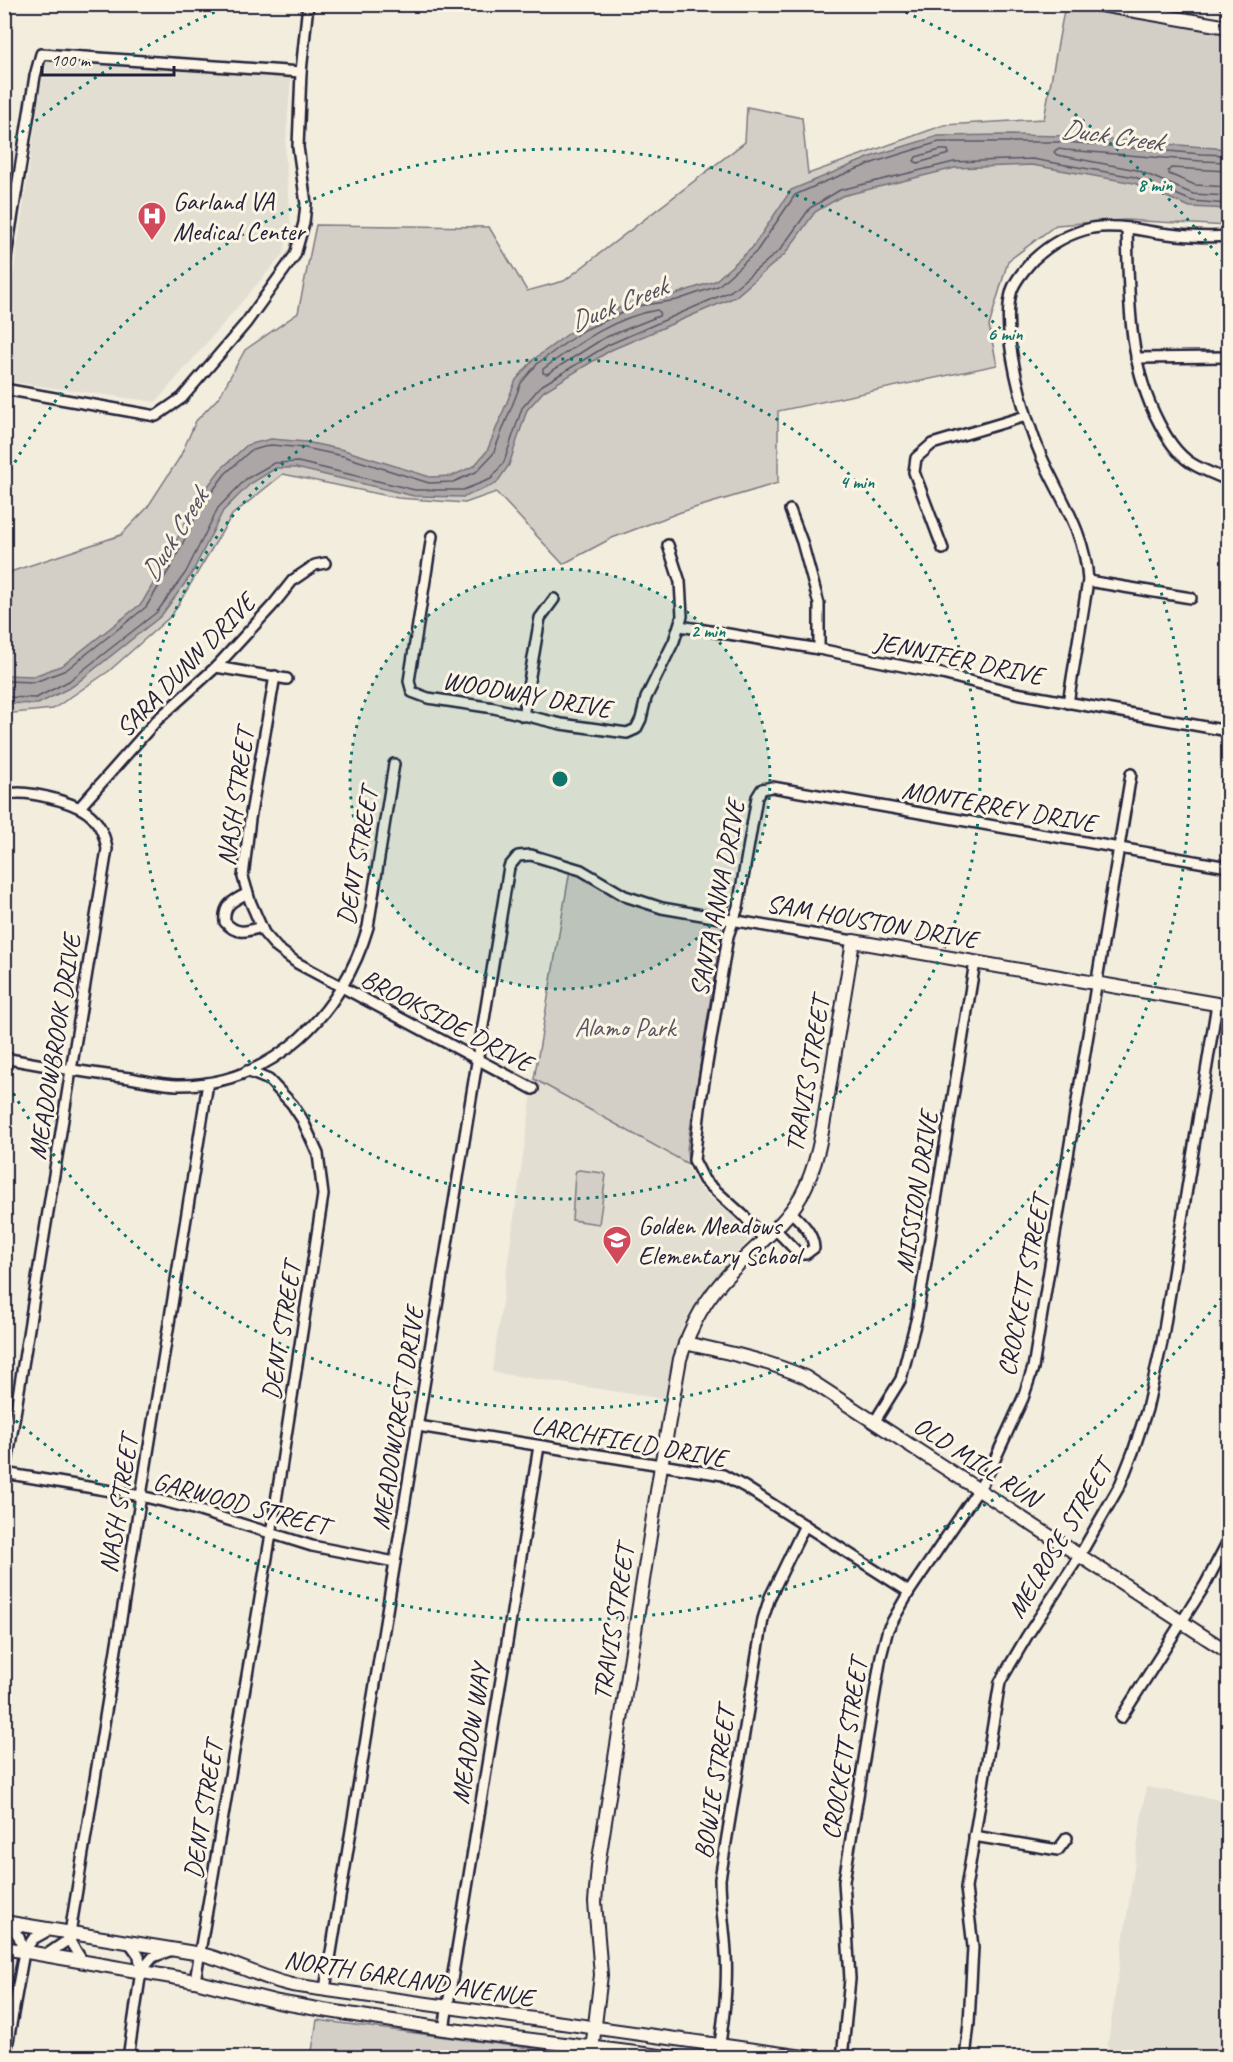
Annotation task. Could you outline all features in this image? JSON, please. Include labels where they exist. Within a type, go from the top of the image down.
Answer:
[{"type":"street","points":[[4,389],[156,416],[182,398],[246,323],[295,255],[304,224],[306,204],[298,147],[301,72],[308,4]]},
{"type":"street","points":[[1095,4],[1228,27]]},
{"type":"street","points":[[4,269],[8,224],[41,54],[301,72]]},
{"type":"street","points":[[1068,702],[1088,581],[1088,565],[1083,543],[1042,457],[1026,416],[1008,323],[1010,301],[1016,283],[1042,252],[1067,236],[1094,228],[1128,228],[1196,237],[1228,236]]},
{"type":"street","points":[[1128,228],[1131,325],[1136,358],[1150,407],[1172,445],[1189,462],[1228,480]]},
{"type":"street","points":[[1136,358],[1228,357]]},
{"type":"street","points":[[943,549],[914,472],[916,458],[932,444],[1026,416]]},
{"type":"street","points":[[790,510],[802,542],[819,604],[819,649]]},
{"type":"street","name":"WOODWAY DRIVE","points":[[432,536],[409,681],[412,692],[428,698],[627,733],[636,729],[641,719],[653,682],[680,626]]},
{"type":"street","points":[[668,545],[680,582],[682,599],[680,626]]},
{"type":"street","name":"SARA DUNN DRIVE","points":[[80,807],[157,720],[216,667],[293,580],[315,565],[325,563]]},
{"type":"street","points":[[1088,581],[1191,598]]},
{"type":"street","points":[[523,716],[540,618],[554,599]]},
{"type":"street","name":"JENNIFER DRIVE","points":[[680,626],[819,649],[942,674],[1016,693],[1228,730]]},
{"type":"street","points":[[216,667],[286,679]]},
{"type":"street","name":"NASH STREET","points":[[275,676],[250,819],[243,877],[261,927],[277,948],[297,963],[342,987]]},
{"type":"street","name":"DENT STREET","points":[[247,1071],[279,1055],[309,1031],[342,987],[361,950],[368,927],[394,764]]},
{"type":"street","name":"CROCKETT STREET","points":[[842,2058],[850,1979],[844,1881],[880,1656],[888,1629],[909,1592],[979,1489],[1023,1398],[1033,1368],[1131,774]]},
{"type":"street","name":"MONTERREY DRIVE","points":[[762,789],[772,787],[1228,867]]},
{"type":"street","name":"SANTA ANNA DRIVE","points":[[762,789],[757,797],[738,907],[732,920],[701,1100],[694,1160],[704,1180],[745,1217],[764,1239]]},
{"type":"street","points":[[4,795],[27,793],[80,807]]},
{"type":"street","name":"MEADOWBROOK DRIVE","points":[[5,1476],[107,849],[104,832],[94,818],[80,807]]},
{"type":"street","name":"SAM HOUSTON DRIVE","points":[[518,856],[531,855],[581,870],[625,896],[662,908],[1223,1005]]},
{"type":"street","name":"MEADOWCREST DRIVE","points":[[325,1989],[504,890],[509,867],[518,856]]},
{"type":"street","points":[[248,893],[230,902],[226,907],[225,922],[230,928],[239,932],[261,927]]},
{"type":"street","name":"TRAVIS STREET","points":[[592,2053],[601,1975],[595,1902],[598,1866],[677,1372],[685,1343],[702,1308],[728,1274],[775,1229],[790,1211],[800,1198],[812,1173],[820,1140],[853,941]]},
{"type":"street","name":"MISSION DRIVE","points":[[875,1421],[901,1379],[917,1317],[975,962]]},
{"type":"street","name":"BROOKSIDE DRIVE","points":[[342,987],[533,1089]]},
{"type":"street","name":"MELROSE STREET","points":[[965,2058],[973,1947],[966,1888],[1000,1682],[1080,1555],[1120,1485],[1147,1408],[1162,1342],[1223,1005]]},
{"type":"street","points":[[4,1058],[178,1085],[208,1083],[247,1071]]},
{"type":"street","name":"DENT STREET","points":[[195,1981],[270,1534],[323,1195],[318,1154],[302,1119],[292,1104],[269,1080],[247,1071]]},
{"type":"street","name":"NASH STREET","points":[[70,1933],[208,1083]]},
{"type":"street","points":[[775,1229],[799,1254],[806,1254],[814,1248],[814,1241],[790,1211]]},
{"type":"street","name":"OLD MILL RUN","points":[[685,1343],[750,1357],[805,1377],[1228,1652]]},
{"type":"street","name":"LARCHFIELD DRIVE","points":[[418,1426],[723,1475],[909,1592]]},
{"type":"street","name":"MEADOW WAY","points":[[444,2029],[539,1446]]},
{"type":"street","name":"GARWOOD STREET","points":[[5,1476],[141,1496],[190,1508],[312,1546],[395,1562]]},
{"type":"street","name":"BOWIE STREET","points":[[719,2052],[725,1999],[726,1956],[720,1880],[751,1684],[763,1619],[770,1596],[805,1525]]},
{"type":"street","points":[[1121,1718],[1182,1622],[1228,1541]]},
{"type":"street","points":[[974,1836],[1058,1850],[1067,1838]]},
{"type":"street","points":[[7,1922],[19,1936],[24,1952]]},
{"type":"street","name":"NORTH GARLAND AVENUE","points":[[7,1922],[201,1954],[271,1980],[596,2028],[719,2052],[811,2058]]},
{"type":"street","points":[[5,2058],[24,1952],[33,1939],[51,1929]]},
{"type":"street","points":[[46,1955],[65,1942],[70,1933]]},
{"type":"street","points":[[70,1933],[71,1943],[83,1962]]},
{"type":"street","points":[[128,2058],[141,1971],[139,1956],[129,1942]]},
{"type":"street","name":"NORTH GARLAND AVENUE","points":[[4,1948],[195,1981],[316,2009],[592,2053],[676,2058]]},
{"type":"street","points":[[141,1971],[153,1957],[173,1949]]},
{"type":"street","points":[[316,2009],[325,1989]]},
{"type":"shaded area","name":"Garland VA Medical Center","points":[[45,60],[291,76],[285,153],[291,228],[283,254],[156,402],[5,381],[5,330]]},
{"type":"shaded area","name":"Golden Meadows Elementary School","points":[[534,1079],[686,1164],[699,1188],[736,1219],[751,1237],[701,1294],[682,1327],[663,1399],[492,1372]]},
{"type":"shaded area","points":[[1146,1787],[1228,1801],[1228,2057],[1106,2057]]},
{"type":"green space","points":[[1065,5],[1228,33],[1228,226],[1125,220],[1056,225],[1008,261],[989,326],[997,365],[778,411],[778,483],[681,512],[612,538],[563,564],[496,492],[465,503],[398,498],[283,474],[232,515],[172,615],[109,671],[53,709],[4,714],[4,574],[121,535],[147,508],[180,457],[196,421],[219,397],[245,350],[298,313],[316,225],[489,227],[527,291],[564,281],[745,142],[747,107],[802,118],[808,174],[944,125],[1044,119]]},
{"type":"green space","name":"Alamo Park","points":[[570,870],[635,906],[660,913],[721,923],[687,1149],[688,1164],[534,1079]]},
{"type":"green space","points":[[579,1170],[606,1175],[599,1224],[572,1220],[575,1174]]},
{"type":"green space","points":[[317,2020],[582,2055],[582,2058],[311,2057]]},
{"type":"water","points":[[938,136],[1067,136],[1228,149],[1228,209],[1190,207],[1134,183],[1032,165],[955,168],[842,196],[815,212],[785,254],[735,297],[611,350],[544,391],[527,410],[509,465],[496,484],[464,497],[414,496],[296,468],[276,468],[250,484],[223,511],[191,575],[161,616],[73,686],[38,704],[5,703],[5,675],[34,676],[63,665],[142,603],[166,562],[194,505],[220,470],[247,445],[271,439],[306,442],[344,450],[430,477],[452,476],[474,466],[487,451],[516,380],[534,359],[579,326],[637,300],[676,294],[715,281],[752,248],[791,190],[873,156]]},
{"type":"place","name":"Garland VA Medical Center","points":[[152,242]]},
{"type":"place","name":"Golden Meadows Elementary School","points":[[617,1266]]},
{"type":"water label","name":"Duck Creek","points":[[1112,135]]},
{"type":"water label","name":"Duck Creek","points":[[618,304]]},
{"type":"water label","name":"Duck Creek","points":[[174,535]]}]
